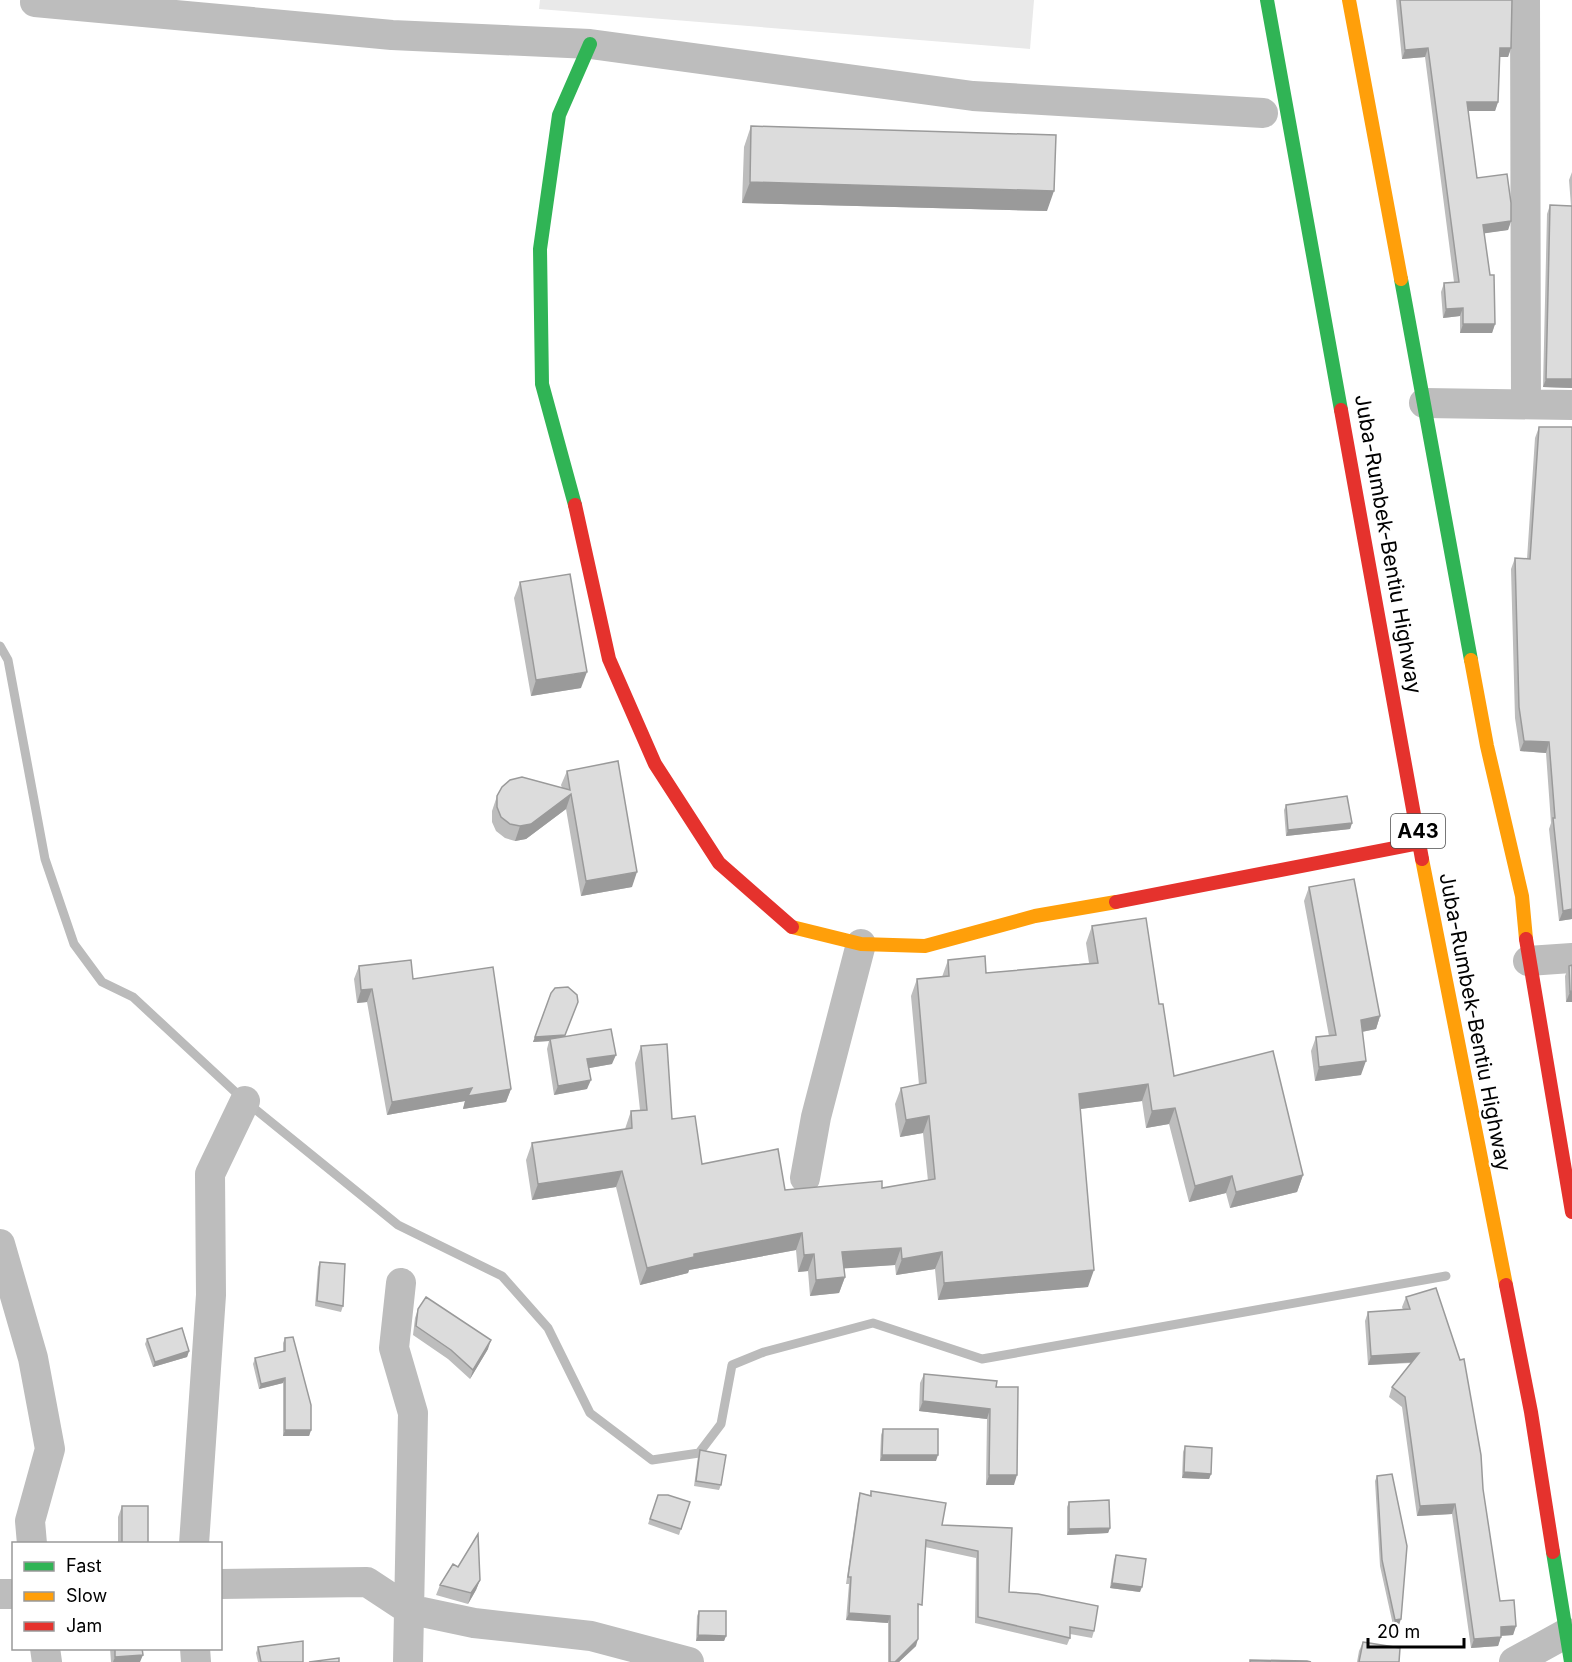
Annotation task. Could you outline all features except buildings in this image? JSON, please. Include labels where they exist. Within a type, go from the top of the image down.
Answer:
[{"type":"main road","name":"Juba-Rumbek-Bentiu Highway","points":[[1267,0],[1420,843],[1531,1412],[1569,1648]]},
{"type":"main road","points":[[1349,0],[1486,746],[1522,896],[1528,961],[1572,1212]]},
{"type":"main road","points":[[590,44],[559,115],[540,249],[542,384],[576,509],[609,659],[655,764],[719,863],[795,930],[861,944],[926,946],[1035,916],[1238,880],[1420,843]]},
{"type":"street","points":[[1525,0],[1526,403]]},
{"type":"street","points":[[35,2],[392,35],[590,44],[973,96],[1263,113]]},
{"type":"street","points":[[1424,403],[1572,405]]},
{"type":"street","points":[[805,1179],[816,1117],[861,944]]},
{"type":"street","points":[[1528,961],[1572,958]]},
{"type":"street","points":[[194,1542],[211,1295],[210,1174],[244,1101]]},
{"type":"street","points":[[0,1244],[33,1358],[50,1449],[30,1521],[32,1542]]},
{"type":"street","points":[[400,1283],[394,1348],[413,1413],[408,1662]]},
{"type":"street","points":[[222,1584],[367,1582],[408,1609],[590,1649],[689,1662]]},
{"type":"street","points":[[1514,1662],[1569,1648]]},
{"type":"shaded area","points":[[540,0],[1034,0],[1030,49],[539,9]]},
{"type":"waterway","points":[[0,646],[8,660],[45,859],[74,944],[102,982],[133,997],[245,1101],[398,1225],[502,1276],[548,1328],[590,1413],[652,1460],[699,1453],[721,1424],[732,1365],[764,1352],[873,1323],[982,1359],[1446,1276]]},
{"type":"traffic: fast","points":[[1267,0],[1341,410]]},
{"type":"traffic: fast","points":[[575,505],[542,384],[540,249],[559,115],[590,44]]},
{"type":"traffic: fast","points":[[1401,279],[1471,660]]},
{"type":"traffic: fast","points":[[1553,1552],[1571,1662]]},
{"type":"traffic: slow","points":[[1349,0],[1401,279]]},
{"type":"traffic: slow","points":[[1471,660],[1487,746],[1522,896],[1526,939]]},
{"type":"traffic: slow","points":[[1422,859],[1506,1285]]},
{"type":"traffic: slow","points":[[792,927],[861,944],[925,946],[1035,916],[1116,902]]},
{"type":"traffic: jam","points":[[1341,410],[1422,859]]},
{"type":"traffic: jam","points":[[575,505],[609,659],[655,764],[719,863],[792,927]]},
{"type":"traffic: jam","points":[[1116,902],[1420,843]]},
{"type":"traffic: jam","points":[[1526,939],[1572,1212]]},
{"type":"traffic: jam","points":[[1506,1285],[1531,1412],[1553,1552]]}]
